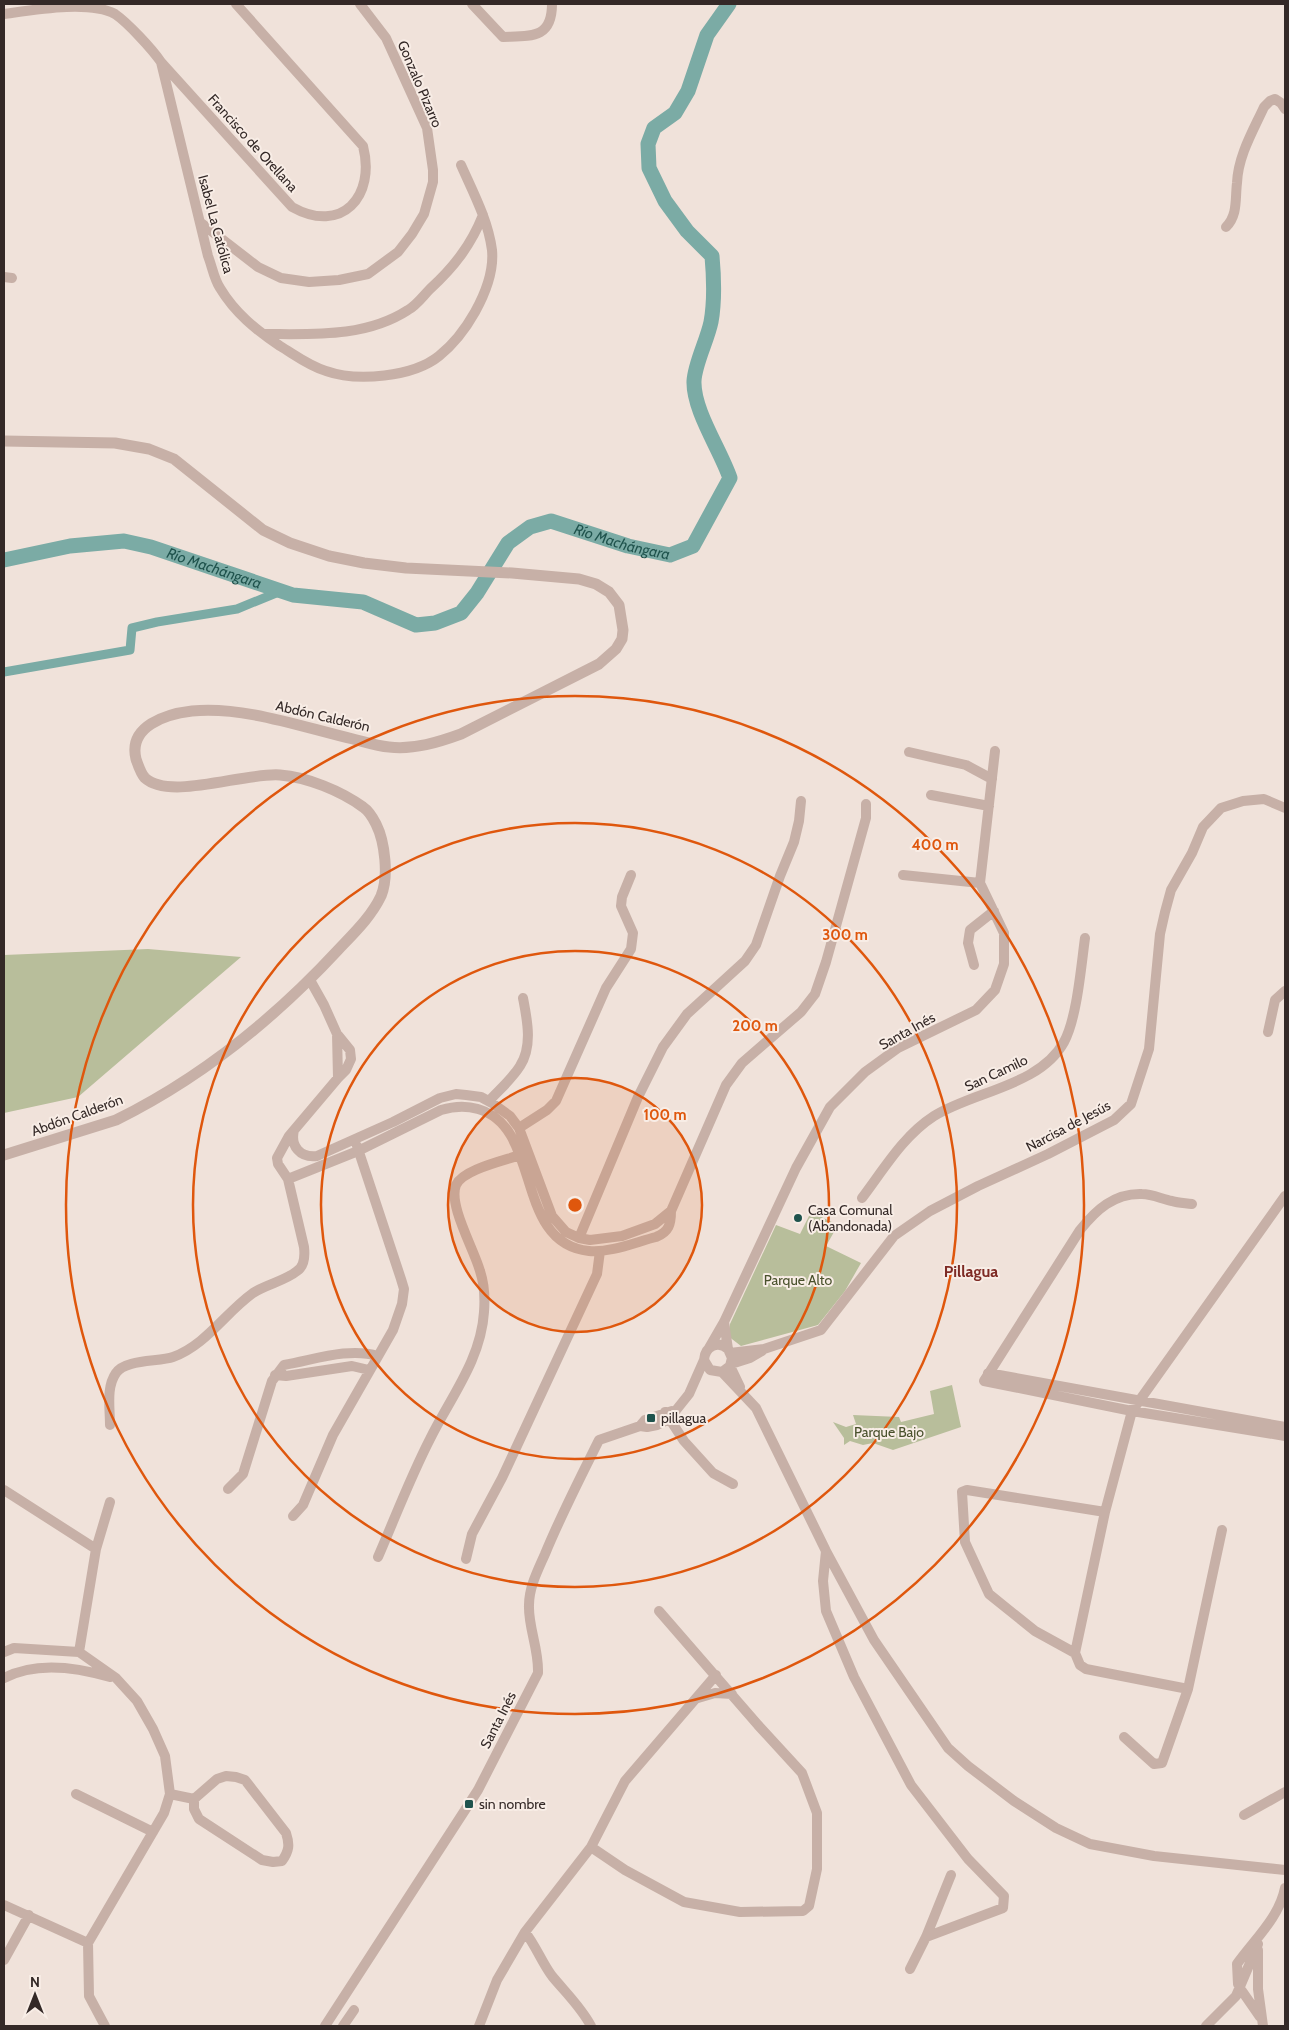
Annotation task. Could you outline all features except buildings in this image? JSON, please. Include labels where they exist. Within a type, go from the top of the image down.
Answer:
[{"type":"street","name":"Francisco de Orellana","points":[[4,14],[57,6],[86,5],[114,14],[152,49],[161,62],[292,207],[305,214],[317,217],[330,217],[345,210],[355,200],[363,186],[366,158],[363,146],[236,4]]},
{"type":"street","name":"Gonzalo Pizarro","points":[[201,223],[258,267],[281,278],[309,282],[339,280],[368,274],[398,252],[412,234],[424,214],[433,182],[427,128],[386,38],[360,4]]},
{"type":"street","points":[[472,4],[503,37],[532,35],[545,30],[549,26],[552,4]]},
{"type":"street","name":"Isabel La Católica","points":[[161,62],[208,256],[219,288],[246,322],[309,365],[327,372],[348,376],[391,374],[423,365],[439,356],[466,328],[487,285],[491,272],[492,251],[484,215],[461,165]]},
{"type":"street","points":[[1226,227],[1232,219],[1235,210],[1238,171],[1243,152],[1264,107],[1275,99],[1285,109]]},
{"type":"street","points":[[262,334],[339,333],[363,329],[386,322],[410,310],[458,260],[473,239],[484,215]]},
{"type":"street","name":"Abdón Calderón","points":[[4,441],[115,443],[149,449],[174,460],[263,530],[290,543],[329,556],[364,563],[406,568],[486,571],[578,579],[596,584],[609,592],[619,605],[623,618],[622,638],[616,648],[599,664],[461,734],[437,743],[414,747],[390,748],[231,711],[207,710],[184,712],[158,719],[145,728],[138,737],[135,747],[139,768],[144,777],[156,785],[172,788],[246,777],[280,775],[312,782],[340,794],[365,808],[382,835],[384,854],[382,894],[368,918],[310,980],[244,1037],[192,1075],[133,1111],[94,1128],[4,1155]]},
{"type":"street","points":[[903,875],[980,883],[995,750]]},
{"type":"street","points":[[909,752],[966,765],[992,778]]},
{"type":"street","points":[[931,795],[989,806]]},
{"type":"street","name":"Narcisa de Jesús","points":[[729,1351],[764,1349],[821,1330],[894,1236],[930,1211],[1114,1120],[1131,1104],[1149,1049],[1160,934],[1165,912],[1171,890],[1192,853],[1203,827],[1221,808],[1243,801],[1264,800],[1285,808]]},
{"type":"street","points":[[579,1238],[638,1097],[663,1046],[698,1002],[716,988],[753,953],[794,842],[801,802]]},
{"type":"street","points":[[294,1130],[293,1140],[296,1148],[303,1155],[317,1156],[448,1096],[466,1095],[489,1101],[502,1110],[519,1128],[523,1154],[544,1222],[552,1234],[565,1244],[579,1249],[600,1251],[662,1235],[669,1228],[671,1211],[726,1085],[742,1063],[801,1012],[815,994],[826,962],[864,827],[866,804]]},
{"type":"street","points":[[519,1128],[547,1110],[556,1101],[606,988],[631,949],[633,933],[621,906],[622,897],[631,875]]},
{"type":"street","name":"Santa Inés","points":[[708,1348],[724,1322],[796,1168],[830,1107],[865,1072],[898,1048],[976,1010],[996,990],[1004,964],[1004,933],[980,883]]},
{"type":"street","points":[[974,965],[968,942],[970,930],[994,911]]},
{"type":"street","name":"San Camilo","points":[[862,1198],[906,1139],[935,1116],[1023,1078],[1051,1059],[1064,1042],[1072,1020],[1085,938]]},
{"type":"street","points":[[110,1425],[111,1384],[116,1372],[133,1364],[171,1358],[187,1351],[252,1294],[298,1271],[306,1257],[288,1179],[278,1164],[277,1158],[282,1146],[294,1130],[346,1070],[351,1060],[350,1050],[337,1034],[310,980]]},
{"type":"street","points":[[1268,1032],[1275,1000],[1285,991]]},
{"type":"street","points":[[489,1101],[520,1067],[526,1054],[527,1024],[523,998]]},
{"type":"street","points":[[288,1179],[358,1151],[441,1110],[453,1106],[462,1106],[485,1111],[496,1117],[510,1133],[523,1154],[552,1216],[566,1232],[579,1238],[590,1240],[622,1236],[655,1224],[671,1211]]},
{"type":"street","points":[[293,1516],[304,1505],[333,1434],[399,1316],[404,1289],[355,1140]]},
{"type":"street","points":[[378,1557],[415,1468],[453,1399],[478,1346],[484,1311],[483,1291],[480,1272],[454,1201],[455,1187],[458,1181],[469,1173],[523,1154]]},
{"type":"street","points":[[986,1377],[1080,1230],[1090,1217],[1107,1202],[1124,1196],[1143,1193],[1173,1202],[1192,1204]]},
{"type":"street","points":[[1074,1653],[1105,1512],[1132,1411],[1285,1196]]},
{"type":"street","points":[[466,1559],[472,1534],[502,1478],[597,1274],[600,1251]]},
{"type":"street","points":[[724,1322],[729,1351],[724,1368]]},
{"type":"street","points":[[729,1351],[721,1345],[708,1348],[689,1394],[670,1414],[684,1441],[713,1473],[733,1484]]},
{"type":"street","points":[[694,1384],[724,1368],[750,1358],[764,1349]]},
{"type":"street","points":[[228,1489],[243,1474],[275,1375],[284,1365],[351,1353],[366,1352],[378,1356]]},
{"type":"street","points":[[704,1360],[707,1367],[724,1368],[756,1408],[826,1552],[874,1640],[948,1748],[968,1766],[1014,1801],[1056,1828],[1090,1844],[1154,1856],[1285,1870]]},
{"type":"street","points":[[275,1375],[286,1376],[352,1366],[370,1370]]},
{"type":"street","points":[[986,1377],[1285,1427]]},
{"type":"street","points":[[986,1377],[1132,1411],[1285,1436]]},
{"type":"street","name":"Santa Inés","points":[[325,2026],[478,1790],[538,1673],[539,1659],[528,1607],[530,1596],[562,1513],[599,1440],[640,1426],[647,1427],[670,1414]]},
{"type":"street","points":[[1105,1512],[967,1490],[962,1492],[966,1542],[988,1594],[1035,1631],[1074,1653],[1080,1665],[1086,1669],[1188,1689]]},
{"type":"street","points":[[5,1493],[96,1549]]},
{"type":"street","points":[[79,1652],[96,1549],[110,1502]]},
{"type":"street","points":[[1124,1737],[1154,1764],[1162,1763],[1188,1689],[1222,1530]]},
{"type":"street","points":[[826,1552],[823,1581],[826,1611],[854,1677],[911,1785],[968,1859],[1004,1896],[1003,1908],[926,1937]]},
{"type":"street","points":[[591,1847],[624,1870],[684,1902],[740,1912],[794,1911],[806,1909],[809,1906],[817,1869],[817,1813],[802,1773],[658,1610]]},
{"type":"street","points":[[4,1652],[14,1648],[79,1652],[116,1678],[137,1701],[153,1729],[165,1756],[170,1794],[164,1813],[88,1942],[89,1996],[105,2026]]},
{"type":"street","points":[[4,1678],[15,1672],[50,1667],[82,1669],[116,1678]]},
{"type":"street","points":[[479,2026],[497,1980],[525,1932],[591,1847],[624,1781],[716,1675]]},
{"type":"street","points":[[695,1699],[715,1692],[732,1694]]},
{"type":"street","points":[[226,1776],[245,1780],[286,1833],[289,1843],[288,1852],[282,1861],[262,1860],[199,1820],[194,1809],[194,1800],[217,1780],[226,1776]]},
{"type":"street","points":[[1244,1814],[1285,1792]]},
{"type":"street","points":[[76,1794],[153,1832]]},
{"type":"street","points":[[170,1794],[194,1800]]},
{"type":"street","points":[[910,1969],[926,1937],[951,1875]]},
{"type":"street","points":[[1262,2022],[1240,1988],[1237,1964],[1262,1933],[1283,1902],[1285,1888]]},
{"type":"street","points":[[4,1905],[88,1942]]},
{"type":"street","points":[[4,1960],[29,1915]]},
{"type":"street","points":[[525,1932],[551,1974],[585,2014],[592,2026]]},
{"type":"street","points":[[1206,2026],[1236,1996],[1262,1933]]},
{"type":"street","points":[[1258,1944],[1258,1989],[1262,2022]]},
{"type":"street","points":[[343,2026],[354,2010]]},
{"type":"green space","points":[[148,949],[241,957],[78,1097],[4,1113],[4,955]]},
{"type":"green space","name":"Parque Alto","points":[[811,1212],[838,1225],[826,1246],[861,1263],[845,1291],[818,1325],[741,1346],[728,1336],[730,1324],[776,1225],[800,1234]]},
{"type":"green space","name":"Parque Bajo","points":[[952,1385],[961,1427],[893,1450],[873,1443],[863,1445],[850,1441],[844,1445],[844,1438],[833,1422],[846,1427],[856,1424],[853,1415],[899,1417],[901,1422],[934,1414],[930,1391]]},
{"type":"waterway","name":"Río Machángara","points":[[4,560],[70,546],[124,541],[151,547],[293,595],[363,602],[416,625],[435,623],[461,613],[477,593],[508,543],[530,527],[551,521],[628,546],[670,555],[693,546],[730,478],[702,417],[694,381],[712,314],[714,289],[712,256],[687,231],[665,201],[649,168],[648,144],[654,128],[675,113],[688,91],[707,35],[729,4]]},
{"type":"waterway","points":[[4,672],[130,650],[132,628],[237,609],[281,591]]},
{"type":"place","name":"Casa Comunal (Abandonada)","points":[[798,1218]]},
{"type":"place","name":"pillagua","points":[[651,1418]]},
{"type":"place","name":"sin nombre","points":[[469,1804]]},
{"type":"district","name":"Pillagua","points":[[971,1271]]}]
